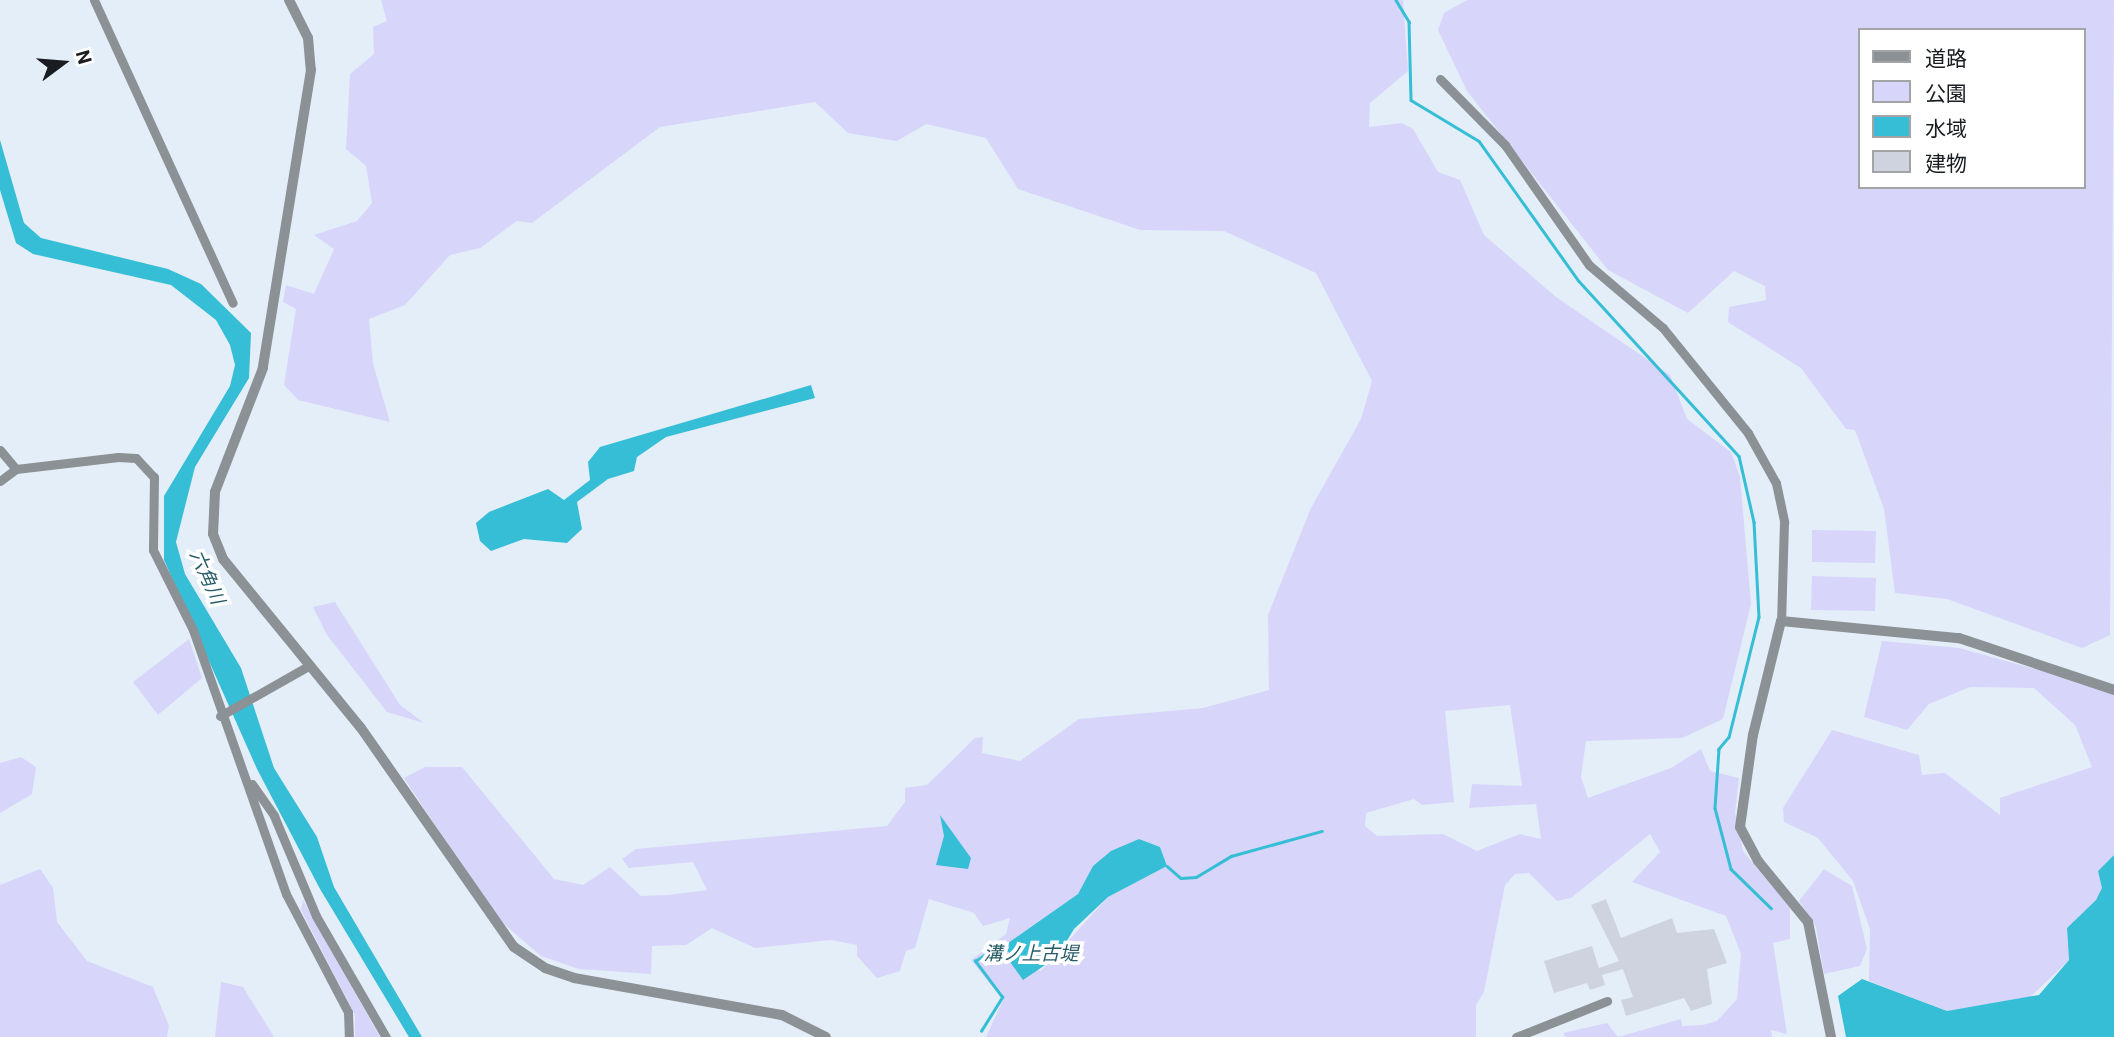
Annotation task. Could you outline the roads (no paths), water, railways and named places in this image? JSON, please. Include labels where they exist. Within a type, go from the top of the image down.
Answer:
[{"type":"street","points":[[94,0],[233,303]]},
{"type":"street","points":[[289,0],[308,38],[311,71],[263,368],[211,512],[223,559],[310,665],[514,947],[545,968],[574,978],[782,1015],[826,1037]]},
{"type":"street","points":[[1440,79],[1505,145],[1589,265],[1663,328],[1748,433],[1776,483],[1784,522],[1781,621],[1753,735],[1740,827],[1758,861],[1808,922],[1830,1037]]},
{"type":"street","points":[[0,450],[16,469]]},
{"type":"street","points":[[0,481],[16,469],[118,457],[147,465],[156,493],[153,550],[193,630],[225,713],[286,894],[348,1012],[349,1037]]},
{"type":"street","points":[[1781,621],[1959,638],[2114,690]]},
{"type":"street","points":[[225,713],[310,665]]},
{"type":"street","points":[[247,776],[274,816],[316,916],[386,1037]]},
{"type":"street","points":[[1516,1037],[1607,1001]]},
{"type":"water","points":[[0,140],[24,223],[41,238],[168,269],[201,284],[251,333],[249,378],[195,467],[176,542],[185,574],[241,668],[274,768],[317,837],[334,887],[422,1037],[409,1037],[320,889],[257,769],[164,560],[164,496],[230,386],[235,365],[230,345],[216,320],[171,285],[33,254],[16,243],[0,190]]},
{"type":"water","points":[[811,385],[815,398],[666,437],[637,457],[634,471],[608,479],[577,502],[582,529],[567,543],[524,539],[491,551],[480,541],[476,523],[489,512],[548,489],[564,500],[590,480],[588,462],[600,447]]},
{"type":"water","points":[[940,815],[971,858],[968,869],[936,865],[944,836]]},
{"type":"water","name":"溝ノ上古堤","points":[[1139,839],[1160,847],[1167,866],[1108,897],[1074,929],[1057,957],[1023,980],[1010,962],[1008,943],[1078,894],[1093,866],[1111,851]]},
{"type":"water","points":[[2114,855],[2114,1037],[1846,1037],[1838,996],[1862,979],[1947,1011],[2039,995],[2069,960],[2067,928],[2096,900],[2102,888],[2098,871]]},
{"type":"waterway","points":[[1396,0],[1409,22],[1411,100],[1479,141],[1579,281],[1739,456],[1754,522],[1759,617],[1729,737],[1719,749],[1715,808],[1731,869],[1771,908]]},
{"type":"waterway","points":[[1167,866],[1181,878],[1196,877],[1231,856],[1322,831]]},
{"type":"waterway","points":[[981,1031],[1002,997],[975,961],[994,949],[1009,950]]},
{"type":"water label","name":"六角川","points":[[207,577]]}]
